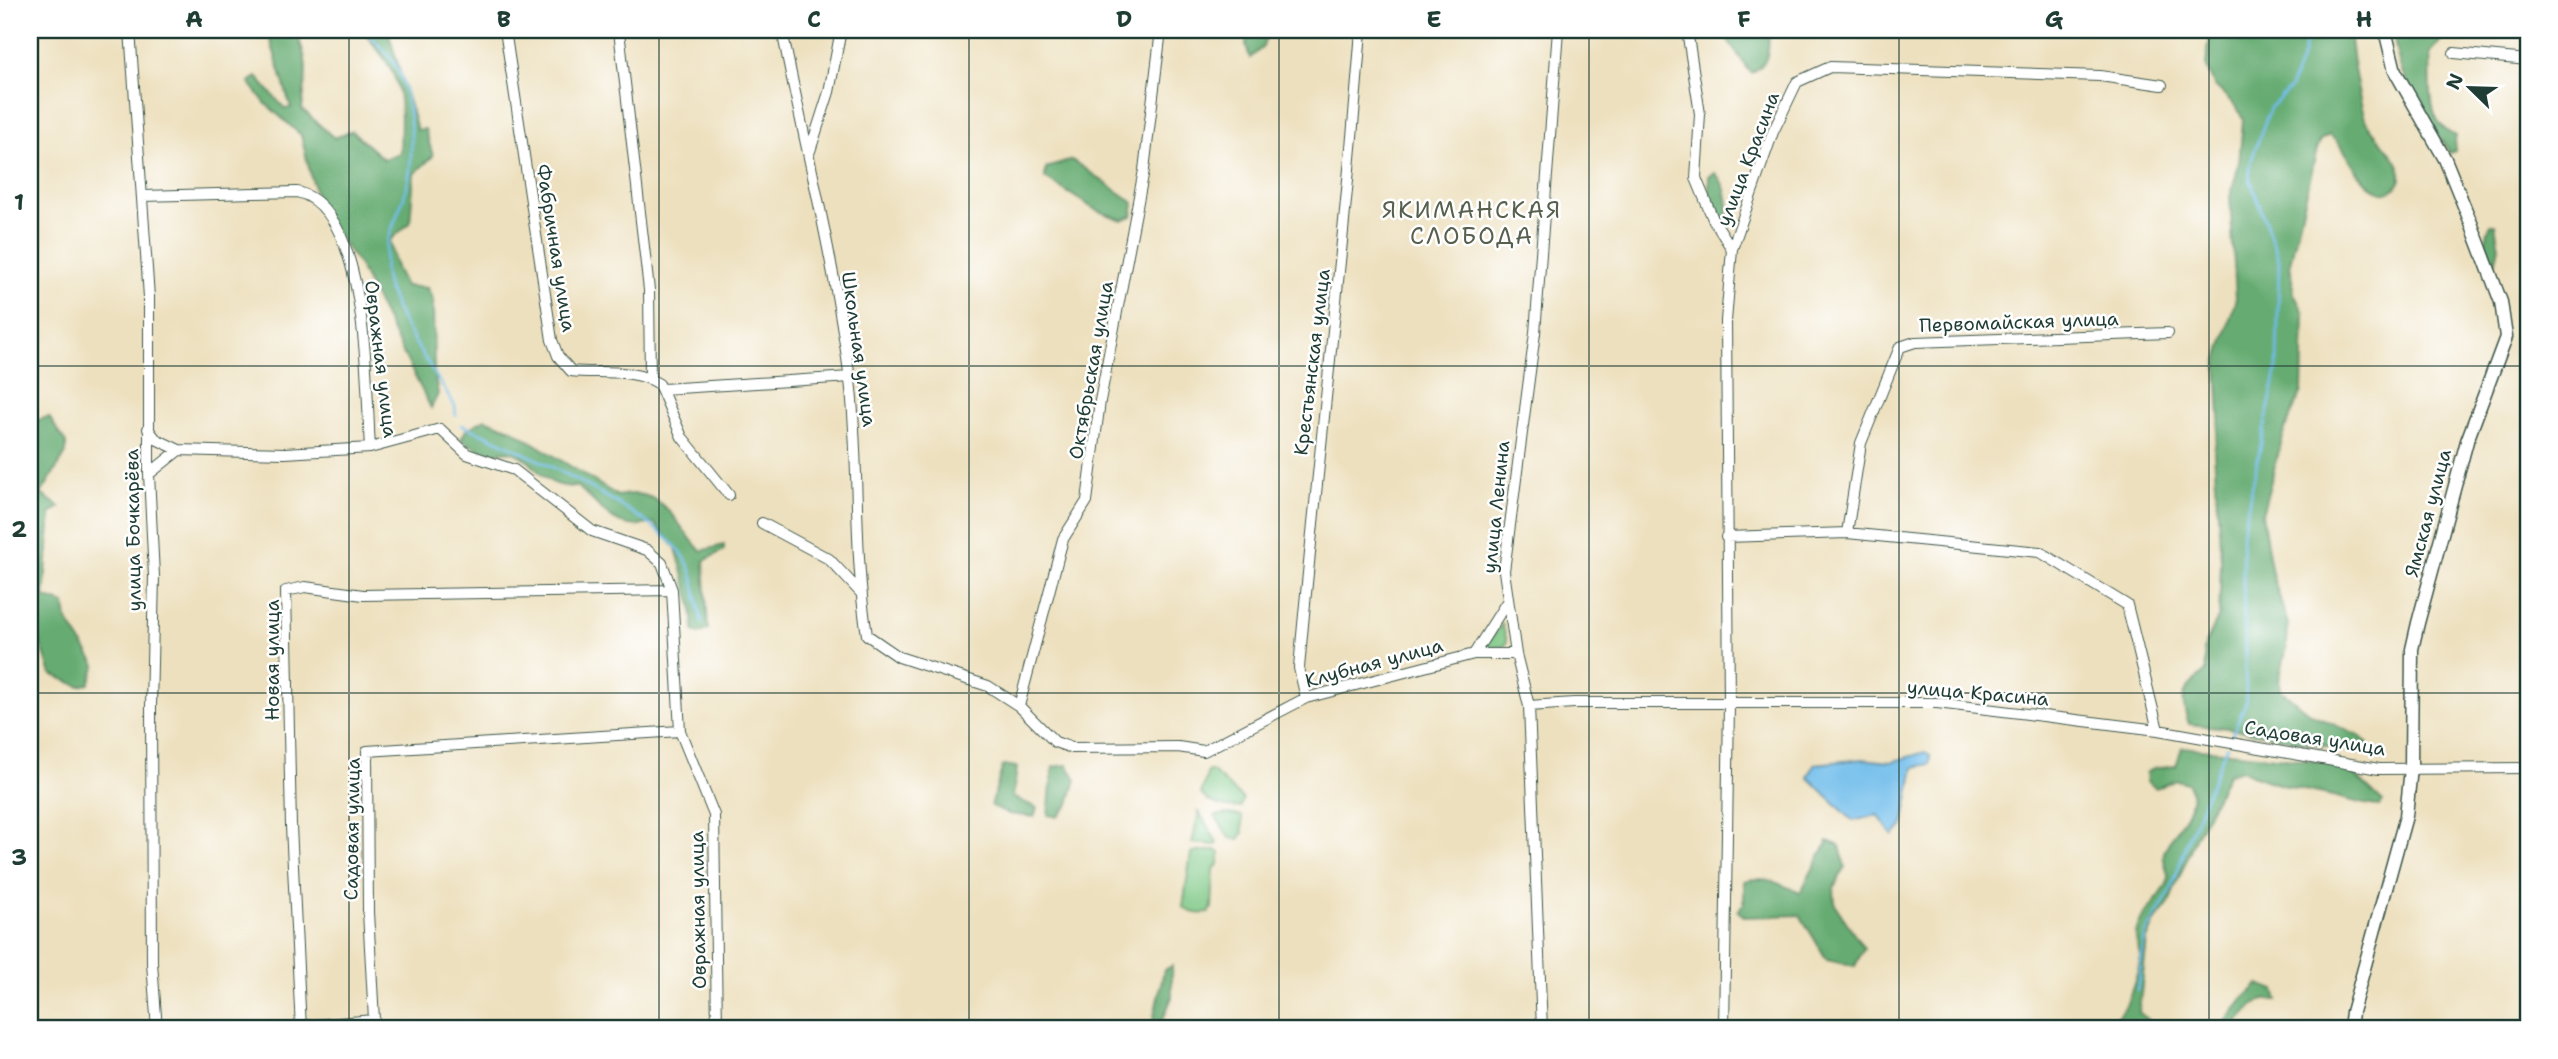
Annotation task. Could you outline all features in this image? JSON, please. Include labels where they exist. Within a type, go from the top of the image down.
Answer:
[{"type":"street","name":"улица Бочкарёва","points":[[130,30],[131,77],[143,196],[149,297],[148,429],[154,576],[151,707],[152,963],[157,1029]]},
{"type":"street","name":"Фабричная улица","points":[[505,30],[552,341],[558,356],[570,371],[608,372],[649,379],[663,389]]},
{"type":"street","name":"Школьная улица","points":[[782,30],[810,153],[850,377],[860,592],[867,635]]},
{"type":"street","name":"Школьная улица","points":[[810,153],[830,92],[841,30]]},
{"type":"street","name":"Октябрьская улица","points":[[1019,706],[1063,539],[1087,501],[1100,401],[1144,170],[1161,30]]},
{"type":"street","name":"Крестьянская улица","points":[[1306,698],[1299,668],[1317,469],[1348,202],[1362,30]]},
{"type":"street","name":"улица Ленина","points":[[1542,1029],[1529,706],[1516,654],[1504,571],[1535,333],[1558,30]]},
{"type":"street","name":"улица Красина","points":[[1686,30],[1700,114],[1696,178],[1713,219],[1732,249]]},
{"type":"street","name":"Ямская улица","points":[[2350,1029],[2406,816],[2411,768],[2412,649],[2467,441],[2506,337],[2501,302],[2471,223],[2445,159],[2395,71],[2385,30]]},
{"type":"street","points":[[619,31],[649,290],[649,379]]},
{"type":"street","points":[[2454,53],[2528,60]]},
{"type":"street","name":"улица Красина","points":[[1724,1029],[1728,704],[1726,321],[1732,249],[1773,132],[1797,82],[1830,67],[2100,76],[2162,85]]},
{"type":"street","name":"Овражная улица","points":[[143,196],[298,192],[312,195],[328,212],[344,240],[361,313],[370,448],[440,429],[467,454],[514,470],[592,531],[647,550],[662,563],[672,590],[680,731],[715,815],[717,1029]]},
{"type":"street","name":"Первомайская улица","points":[[1847,533],[1861,443],[1900,346],[1915,342],[2168,333]]},
{"type":"street","points":[[729,495],[682,437],[663,389],[850,377]]},
{"type":"street","points":[[148,429],[156,439],[179,450],[285,453],[370,448]]},
{"type":"street","points":[[149,474],[179,450]]},
{"type":"street","points":[[762,523],[829,559],[860,592]]},
{"type":"street","points":[[1726,537],[1847,533],[2040,552],[2127,605],[2158,730]]},
{"type":"street","name":"Новая улица","points":[[301,1027],[291,826],[286,592],[305,587],[363,595],[672,590]]},
{"type":"street","name":"Клубная улица","points":[[1474,654],[1508,600]]},
{"type":"street","name":"Клубная улица","points":[[867,635],[899,657],[988,686],[1019,706],[1055,742],[1072,748],[1178,747],[1204,751],[1306,698],[1474,654],[1516,654]]},
{"type":"street","name":"улица Красина","points":[[1529,706],[1574,703],[1937,703],[2223,740]]},
{"type":"street","name":"Садовая улица","points":[[301,1027],[374,1020],[368,912],[367,751],[680,731]]},
{"type":"street","name":"Садовая улица","points":[[2223,740],[2379,769],[2528,768]]},
{"type":"green space","points":[[219,30],[295,30],[305,61],[302,109],[334,138],[352,131],[383,159],[400,153],[401,115],[398,87],[386,61],[362,30],[388,31],[417,130],[425,129],[433,156],[414,174],[410,223],[390,240],[396,268],[405,286],[427,288],[433,300],[434,371],[438,394],[431,408],[358,264],[319,209],[301,135],[266,104],[249,82],[257,77],[285,109],[291,108],[268,32]]},
{"type":"green space","points":[[1247,30],[1268,30],[1263,47],[1250,58],[1246,45]]},
{"type":"green space","points":[[1724,30],[1769,30],[1767,55],[1762,65],[1751,73],[1726,38]]},
{"type":"green space","points":[[2211,30],[2349,30],[2365,119],[2392,154],[2401,174],[2400,182],[2392,190],[2381,192],[2369,185],[2329,135],[2321,140],[2317,149],[2290,263],[2294,294],[2304,313],[2302,391],[2285,429],[2262,514],[2272,574],[2288,624],[2287,647],[2279,680],[2281,690],[2309,713],[2361,737],[2368,744],[2367,754],[2228,728],[2189,724],[2184,706],[2183,699],[2188,689],[2206,671],[2204,648],[2219,616],[2221,562],[2214,451],[2220,418],[2217,364],[2236,298],[2230,197],[2239,164],[2243,120],[2237,107],[2214,85],[2206,65]]},
{"type":"green space","points":[[2394,30],[2445,30],[2442,40],[2430,53],[2431,88],[2434,111],[2445,130],[2455,136],[2455,151],[2450,153],[2413,95],[2399,63]]},
{"type":"green space","points":[[1072,160],[1129,199],[1134,204],[1132,216],[1122,220],[1096,210],[1045,178],[1046,168]]},
{"type":"green space","points":[[1715,173],[1722,182],[1727,199],[1728,216],[1722,222],[1712,206],[1710,195],[1709,176]]},
{"type":"green space","points":[[2491,224],[2495,224],[2499,247],[2495,264],[2489,255],[2487,244]]},
{"type":"green space","points":[[49,417],[66,443],[66,453],[41,494],[60,507],[51,513],[44,597],[65,604],[67,620],[96,665],[89,684],[79,686],[51,674],[30,611],[30,429],[38,420]]},
{"type":"green space","points":[[485,419],[511,429],[618,496],[634,494],[657,501],[675,518],[701,551],[724,545],[724,550],[704,561],[708,629],[699,634],[694,631],[692,606],[676,548],[654,523],[620,523],[578,487],[554,483],[513,452],[483,452],[461,439],[466,430]]},
{"type":"green space","points":[[1502,624],[1507,641],[1505,646],[1483,649]]},
{"type":"green space","points":[[2182,747],[2343,764],[2383,802],[2379,806],[2358,803],[2277,783],[2242,770],[2228,774],[2196,836],[2168,905],[2154,923],[2147,939],[2139,1012],[2157,1029],[2110,1029],[2125,1007],[2137,974],[2140,957],[2136,938],[2138,927],[2168,881],[2165,850],[2185,817],[2191,800],[2187,783],[2177,780],[2156,788],[2147,782],[2146,773],[2153,768],[2176,766]]},
{"type":"green space","points":[[1003,765],[1017,767],[1013,797],[1037,808],[1034,817],[1009,814],[991,806]]},
{"type":"green space","points":[[1067,765],[1076,779],[1069,804],[1058,817],[1048,815],[1053,767]]},
{"type":"green space","points":[[1208,771],[1212,771],[1243,799],[1241,807],[1219,805],[1201,794]]},
{"type":"green space","points":[[1199,812],[1217,842],[1216,845],[1192,843]]},
{"type":"green space","points":[[1215,816],[1242,816],[1243,833],[1239,839],[1230,838]]},
{"type":"green space","points":[[1828,841],[1840,846],[1845,867],[1834,888],[1835,905],[1864,948],[1855,966],[1827,960],[1800,915],[1745,917],[1738,911],[1744,903],[1744,881],[1766,880],[1800,893]]},
{"type":"green space","points":[[1216,850],[1220,853],[1219,864],[1214,869],[1212,908],[1209,913],[1189,911],[1183,907],[1191,853]]},
{"type":"green space","points":[[1172,966],[1172,997],[1159,1029],[1152,1025],[1164,970]]},
{"type":"green space","points":[[2259,984],[2275,990],[2278,1000],[2264,1000],[2255,1004],[2231,1029],[2220,1029],[2246,996]]},
{"type":"water","points":[[1925,752],[1930,755],[1930,764],[1914,767],[1903,826],[1893,836],[1878,815],[1853,821],[1808,777],[1815,764],[1863,759],[1891,762]]},
{"type":"waterway","points":[[364,30],[390,57],[400,75],[410,128],[408,182],[385,254],[388,289],[404,323],[455,406],[456,416]]},
{"type":"waterway","points":[[2231,737],[2246,702],[2242,534],[2277,369],[2279,260],[2249,176],[2251,161],[2270,108],[2290,88],[2303,55],[2307,30]]},
{"type":"waterway","points":[[462,425],[584,484],[648,524],[672,543],[689,567],[702,623]]},
{"type":"waterway","points":[[2137,991],[2145,935],[2172,888],[2189,836],[2227,746]]},
{"type":"district","name":"ЯКИМАНСКАЯ СЛОБОДА","points":[[1472,223]]}]
